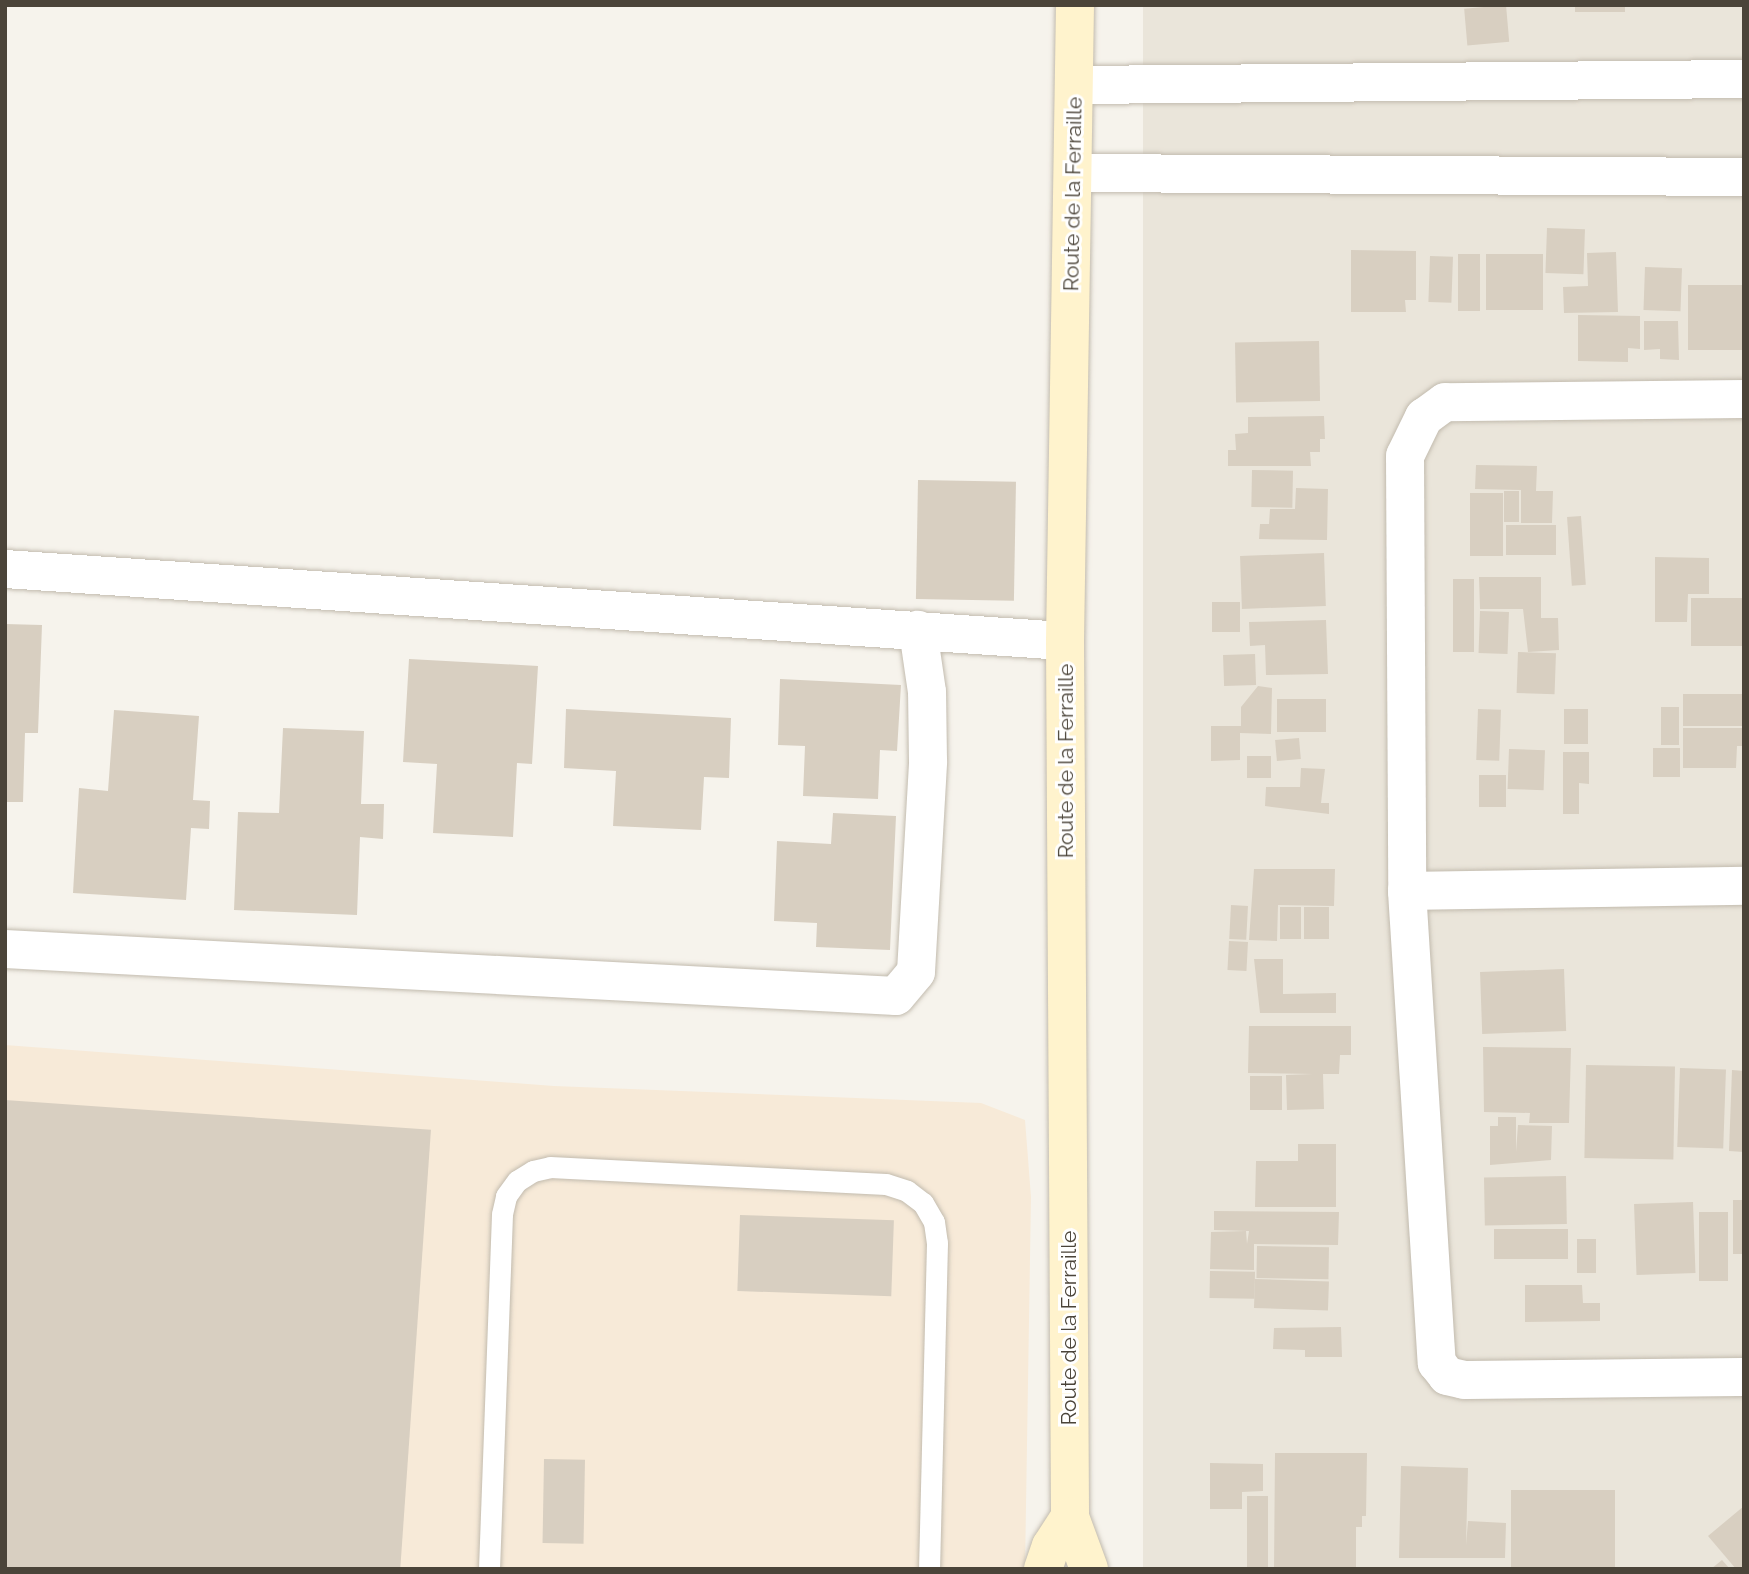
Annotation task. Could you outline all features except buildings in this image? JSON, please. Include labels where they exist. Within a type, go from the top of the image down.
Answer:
[{"type":"street","name":"Route de la Ferraille","points":[[1075,5],[1075,173],[1065,641],[1070,1517],[1089,1569]]},
{"type":"street","points":[[1074,85],[1744,79]]},
{"type":"street","points":[[1075,173],[1744,177]]},
{"type":"street","points":[[1744,399],[1446,402],[1424,417],[1405,456],[1407,891],[1437,1363],[1447,1376],[1464,1380],[1744,1377]]},
{"type":"street","points":[[5,569],[1065,641]]},
{"type":"street","points":[[5,949],[896,996],[916,972],[928,761],[927,692],[918,630]]},
{"type":"street","points":[[1407,891],[1744,886]]},
{"type":"street","points":[[1043,1569],[1051,1546],[1070,1517]]},
{"type":"lane","points":[[489,1569],[496,1302],[506,1196],[533,1171],[550,1167],[886,1185],[907,1191],[923,1203],[934,1222],[929,1569]]},
{"type":"shaded area","points":[[1143,5],[1744,5],[1744,1569],[1143,1569]]},
{"type":"shaded area","points":[[5,1045],[554,1086],[981,1103],[1025,1120],[1031,1197],[1025,1569],[5,1569]]}]
